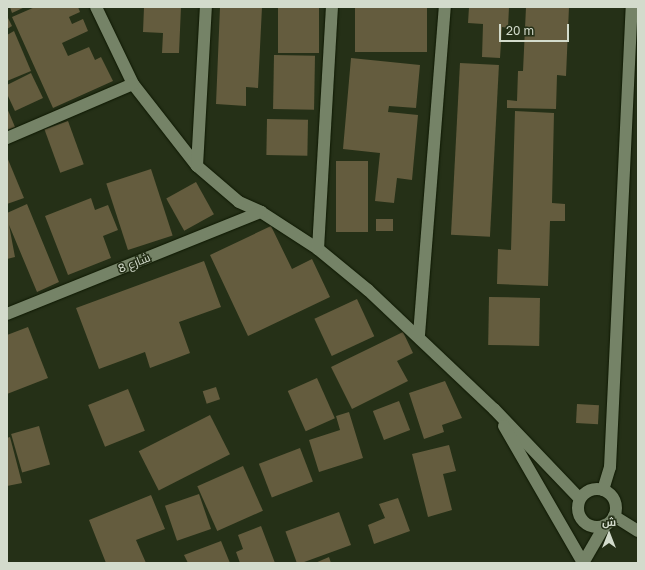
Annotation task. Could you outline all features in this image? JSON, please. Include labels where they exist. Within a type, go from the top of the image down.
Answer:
[{"type":"street","points":[[96,7],[133,84],[197,166],[239,202],[261,212],[318,249],[419,335],[446,366],[494,409],[580,499],[580,519],[592,527],[605,526]]},
{"type":"street","points":[[197,166],[206,7]]},
{"type":"street","points":[[318,249],[332,7]]},
{"type":"street","points":[[419,335],[445,7]]},
{"type":"street","points":[[603,490],[610,467],[632,7]]},
{"type":"street","points":[[7,138],[133,84]]},
{"type":"street","name":"شارع 8","points":[[7,314],[261,212]]},
{"type":"street","points":[[494,409],[583,563],[605,526],[614,516],[614,498],[603,490],[589,490],[580,499]]},
{"type":"street","points":[[614,516],[638,532]]},
{"type":"building","points":[[10,7],[25,7],[12,13]]},
{"type":"building","points":[[35,7],[78,7],[80,12],[69,17],[72,24],[83,19],[88,31],[62,43],[68,56],[89,47],[95,60],[101,57],[113,81],[53,108],[12,17]]},
{"type":"building","points":[[144,7],[181,7],[179,53],[162,53],[163,33],[143,32]]},
{"type":"building","points":[[220,7],[262,7],[258,88],[246,87],[246,106],[216,104]]},
{"type":"building","points":[[278,7],[319,7],[319,53],[278,53]]},
{"type":"building","points":[[355,7],[427,7],[427,52],[355,52]]},
{"type":"building","points":[[469,7],[509,7],[508,28],[502,27],[500,58],[482,57],[483,24],[468,23]]},
{"type":"building","points":[[526,7],[569,7],[566,76],[557,75],[556,109],[507,108],[507,100],[517,101],[518,71],[523,71]]},
{"type":"building","points":[[7,16],[12,26],[7,29]]},
{"type":"building","points":[[14,31],[31,71],[7,81],[7,35]]},
{"type":"building","points":[[274,55],[315,56],[314,110],[273,109]]},
{"type":"building","points":[[351,58],[420,65],[416,108],[389,106],[388,112],[418,115],[412,180],[397,178],[394,203],[375,201],[380,153],[343,149]]},
{"type":"building","points":[[460,63],[499,65],[490,237],[451,235]]},
{"type":"building","points":[[31,73],[43,98],[15,111],[7,94],[7,85]]},
{"type":"building","points":[[7,108],[15,127],[7,130]]},
{"type":"building","points":[[515,111],[554,113],[552,203],[565,204],[565,221],[550,221],[548,286],[497,284],[498,249],[511,250]]},
{"type":"building","points":[[267,119],[308,120],[307,156],[266,155]]},
{"type":"building","points":[[68,121],[84,164],[60,173],[45,130]]},
{"type":"building","points":[[7,157],[24,198],[7,204]]},
{"type":"building","points":[[336,161],[368,161],[368,232],[336,232]]},
{"type":"building","points":[[151,169],[173,236],[128,250],[106,184]]},
{"type":"building","points":[[196,182],[214,214],[184,231],[166,198]]},
{"type":"building","points":[[91,198],[95,210],[108,205],[118,230],[103,236],[111,258],[68,275],[45,216]]},
{"type":"building","points":[[27,204],[59,282],[37,292],[9,225],[15,257],[7,259],[7,213]]},
{"type":"building","points":[[376,219],[393,219],[393,231],[376,231]]},
{"type":"building","points":[[271,226],[292,269],[312,259],[330,297],[248,336],[210,255]]},
{"type":"building","points":[[204,261],[221,307],[179,322],[190,353],[150,368],[145,352],[99,369],[76,308]]},
{"type":"building","points":[[489,297],[540,298],[539,346],[488,345]]},
{"type":"building","points":[[357,299],[374,336],[332,356],[314,319]]},
{"type":"building","points":[[28,327],[48,378],[7,394],[7,335]]},
{"type":"building","points":[[403,332],[413,353],[397,361],[408,381],[352,409],[331,367]]},
{"type":"building","points":[[317,378],[335,418],[306,431],[288,391]]},
{"type":"building","points":[[445,381],[462,418],[442,425],[444,432],[424,439],[409,393]]},
{"type":"building","points":[[216,387],[220,399],[207,404],[203,391]]},
{"type":"building","points":[[128,389],[145,431],[105,447],[88,405]]},
{"type":"building","points":[[399,401],[410,430],[384,440],[373,411]]},
{"type":"building","points":[[577,404],[599,405],[598,424],[576,423]]},
{"type":"building","points":[[349,412],[363,458],[319,472],[309,440],[340,430],[336,416]]},
{"type":"building","points":[[210,415],[230,454],[159,491],[139,451]]},
{"type":"building","points":[[39,426],[50,464],[22,472],[11,434]]},
{"type":"building","points":[[10,437],[22,483],[7,486],[7,438]]},
{"type":"building","points":[[449,445],[456,471],[443,474],[452,510],[428,517],[412,454]]},
{"type":"building","points":[[300,448],[313,482],[272,497],[259,464]]},
{"type":"building","points":[[243,466],[263,511],[217,531],[197,486]]},
{"type":"building","points":[[199,494],[211,529],[177,541],[165,506]]},
{"type":"building","points":[[151,495],[165,529],[136,540],[146,563],[106,563],[89,520]]},
{"type":"building","points":[[398,498],[410,531],[374,544],[368,525],[385,518],[379,504]]},
{"type":"building","points":[[339,512],[351,545],[301,563],[297,563],[285,531]]},
{"type":"building","points":[[261,526],[275,563],[240,563],[236,552],[243,549],[238,535]]},
{"type":"building","points":[[221,541],[230,563],[188,563],[184,555]]},
{"type":"building","points":[[329,557],[331,563],[315,563]]}]
